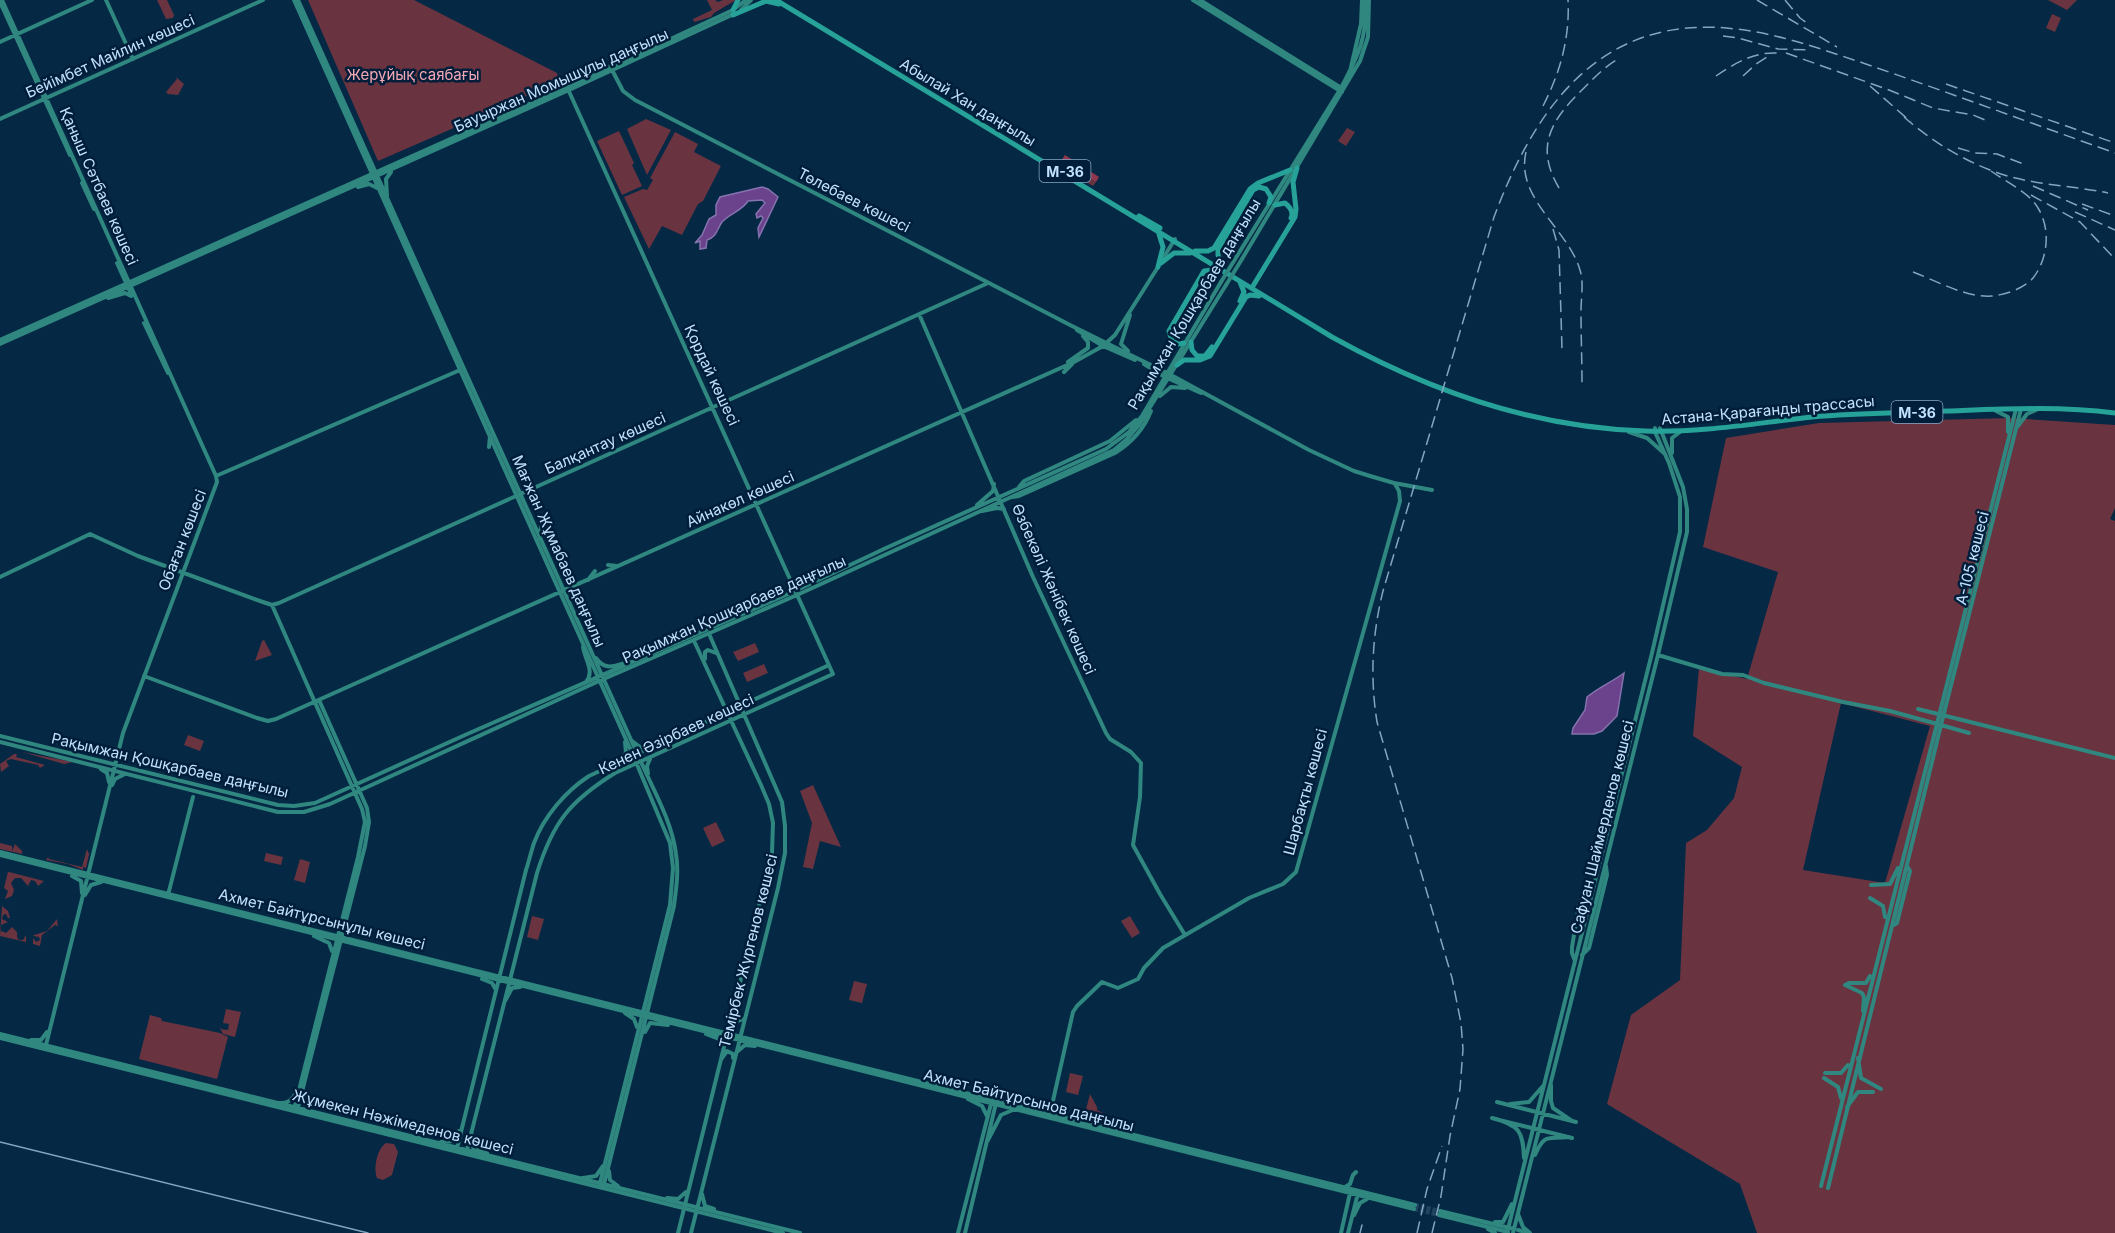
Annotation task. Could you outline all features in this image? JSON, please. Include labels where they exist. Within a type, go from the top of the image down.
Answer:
[{"type":"main road","points":[[733,12],[738,0]]},
{"type":"main road","name":"Абылай Хан даңғылы","points":[[776,0],[1174,240]]},
{"type":"main road","name":"Абылай Хан даңғылы","points":[[782,0],[1332,336]]},
{"type":"main road","points":[[733,12],[771,1],[795,11]]},
{"type":"main road","points":[[1251,285],[1294,217],[1296,209],[1293,182],[1297,168]]},
{"type":"main road","points":[[1158,267],[1174,253],[1208,251],[1214,248],[1250,189],[1258,183],[1290,170]]},
{"type":"main road","points":[[1184,343],[1178,344],[1172,341],[1169,331],[1204,271],[1221,268],[1218,249],[1254,190],[1260,187],[1268,191],[1272,204],[1285,203],[1291,209],[1292,216],[1251,285]]},
{"type":"main road","points":[[1154,229],[1163,243],[1158,267]]},
{"type":"main road","name":"Абылай Хан даңғылы","points":[[1221,268],[1266,298],[1332,336]]},
{"type":"main road","points":[[1191,342],[1192,350],[1197,356],[1204,356],[1210,350],[1243,296],[1242,285],[1236,279]]},
{"type":"main road","points":[[1177,365],[1184,360],[1206,359],[1246,297],[1255,295],[1266,298]]},
{"type":"main road","name":"Астана-Қарағанды трассасы","points":[[1332,336],[1422,382],[1485,404],[1572,424],[1623,430],[1719,426],[1832,412],[2073,406],[2115,411]]},
{"type":"main road","name":"Астана-Қарағанды трассасы","points":[[1332,336],[1446,389],[1484,401],[1584,423],[1682,432],[1836,415],[2018,407],[2115,411]]},
{"type":"street","points":[[0,42],[92,0]]},
{"type":"street","points":[[106,0],[133,59]]},
{"type":"street","name":"Бейімбет Майлин көшесі","points":[[0,119],[263,0]]},
{"type":"street","name":"Мағжан Жұмабаев даңғылы","points":[[296,0],[388,200],[490,435],[540,540],[584,644],[631,741],[635,754]]},
{"type":"street","name":"Бауыржан Момышұлы даңғылы","points":[[0,342],[351,188],[375,175],[568,89],[743,8],[748,0]]},
{"type":"street","points":[[1193,0],[1342,90]]},
{"type":"street","points":[[1200,0],[1342,90]]},
{"type":"street","name":"Рақымжан Қошқарбаев даңғылы","points":[[0,742],[278,812],[317,809],[599,676],[796,593],[1106,449],[1128,432],[1142,416],[1177,365],[1237,256],[1272,204],[1281,195],[1364,52],[1368,37],[1365,0]]},
{"type":"street","name":"Рақымжан Қошқарбаев даңғылы","points":[[1000,499],[1008,498],[1114,450],[1133,433],[1154,404],[1184,343],[1242,259],[1290,170],[1342,90],[1365,37],[1365,0]]},
{"type":"street","name":"Қаныш Сәтбаев көшесі","points":[[1,1],[216,476]]},
{"type":"street","name":"Төлебаев көшесі","points":[[611,68],[626,93],[635,100],[1204,394]]},
{"type":"street","name":"Бауыржан Момышұлы даңғылы","points":[[0,342],[568,89]]},
{"type":"street","name":"Қордай көшесі","points":[[568,89],[833,674]]},
{"type":"street","points":[[388,200],[386,178],[394,168]]},
{"type":"street","name":"Мағжан Жұмабаев даңғылы","points":[[375,175],[379,189],[474,391],[590,651],[620,727],[639,763],[670,843],[673,868],[670,905],[642,1014]]},
{"type":"street","points":[[351,188],[369,184],[379,189]]},
{"type":"street","name":"Айнакөл көшесі","points":[[144,676],[268,721],[276,719],[1055,370],[1064,369],[1105,344],[1115,335],[1174,240]]},
{"type":"street","name":"Балқантау көшесі","points":[[272,605],[519,496],[988,282]]},
{"type":"street","name":"Қаныш Сәтбаев көшесі","points":[[128,284],[165,369],[173,382]]},
{"type":"street","points":[[101,299],[125,293],[134,299]]},
{"type":"street","points":[[1131,310],[1121,344],[1141,360]]},
{"type":"street","name":"Өзбекәлі Жәнібек көшесі","points":[[919,314],[1004,509],[1106,733],[1110,739],[1131,752],[1141,763],[1140,797],[1133,845],[1185,934]]},
{"type":"street","name":"Төлебаев көшесі","points":[[1072,326],[1354,471],[1394,483],[1432,490]]},
{"type":"street","points":[[1064,369],[1088,348],[1088,342],[1078,331]]},
{"type":"street","name":"Обаған көшесі","points":[[45,1047],[123,733],[216,486],[216,476],[462,369]]},
{"type":"street","points":[[1043,370],[1055,370]]},
{"type":"street","points":[[1157,398],[1174,386],[1191,389]]},
{"type":"street","points":[[474,391],[482,395]]},
{"type":"street","points":[[989,400],[996,391]]},
{"type":"street","points":[[1828,1188],[1941,726],[1941,715],[1994,505],[2005,451],[2018,407]]},
{"type":"street","name":"А-105 көшесі","points":[[1994,505],[2016,430],[2018,407]]},
{"type":"street","points":[[2016,430],[2027,414],[2041,408]]},
{"type":"street","points":[[1986,410],[2001,412],[2008,417],[2005,451]]},
{"type":"street","points":[[1623,430],[1647,438],[1666,455]]},
{"type":"street","name":"Сафуан Шаймерденов көшесі","points":[[1511,1231],[1517,1192],[1680,532],[1680,497],[1658,430]]},
{"type":"street","name":"Сафуан Шаймерденов көшесі","points":[[1511,1231],[1518,1214],[1530,1167],[1687,532],[1687,509],[1683,487],[1672,456],[1658,430]]},
{"type":"street","points":[[1672,456],[1672,438],[1682,432]]},
{"type":"street","points":[[489,447],[490,435]]},
{"type":"street","points":[[974,511],[992,492],[994,483]]},
{"type":"street","name":"Шарбақты көшесі","points":[[1050,1114],[1074,1010],[1093,990],[1102,982],[1118,988],[1138,979],[1144,968],[1163,948],[1249,898],[1283,884],[1296,872],[1400,501],[1399,491],[1394,483]]},
{"type":"street","points":[[974,511],[1004,509]]},
{"type":"street","points":[[540,540],[541,527]]},
{"type":"street","points":[[0,577],[90,534],[114,546],[272,605],[318,701],[354,786],[367,808],[368,830],[331,961],[296,1110]]},
{"type":"street","points":[[608,565],[621,566]]},
{"type":"street","points":[[587,581],[595,571]]},
{"type":"street","name":"Рақымжан Қошқарбаев даңғылы","points":[[0,736],[286,806],[315,803],[585,682],[796,593]]},
{"type":"street","name":"Темірбек Жүргенов көшесі","points":[[692,1233],[778,888],[786,836],[782,802],[710,636]]},
{"type":"street","name":"Темірбек Жүргенов көшесі","points":[[678,1233],[722,1049],[755,926],[772,853],[773,836],[769,804],[695,643]]},
{"type":"street","points":[[584,644],[584,655],[591,670],[590,677],[585,682]]},
{"type":"street","points":[[707,666],[705,652],[711,650],[718,656]]},
{"type":"street","points":[[590,651],[601,665],[607,668],[638,660]]},
{"type":"street","points":[[1658,655],[1722,674],[1743,675],[1764,683],[1890,711],[1969,733]]},
{"type":"street","name":"Кенен Әзірбаев көшесі","points":[[457,1150],[526,870],[534,842],[551,813],[576,784],[635,754],[829,665]]},
{"type":"street","points":[[810,674],[817,676],[813,684]]},
{"type":"street","name":"Кенен Әзірбаев көшесі","points":[[466,1152],[537,873],[549,839],[560,819],[584,794],[615,773],[833,674]]},
{"type":"street","points":[[1918,709],[2115,758]]},
{"type":"street","points":[[1821,1186],[1935,724],[1941,715]]},
{"type":"street","points":[[613,765],[626,753],[620,727]]},
{"type":"street","points":[[631,741],[643,748],[657,745]]},
{"type":"street","points":[[657,745],[652,748],[652,753],[664,751]]},
{"type":"street","points":[[648,778],[647,763],[651,757]]},
{"type":"street","points":[[613,765],[620,763],[622,766],[615,773]]},
{"type":"street","name":"Мағжан Жұмабаев даңғылы","points":[[639,763],[669,825],[678,872],[674,906],[642,1014]]},
{"type":"street","points":[[89,764],[106,773],[109,781],[108,794]]},
{"type":"street","points":[[621,771],[634,769],[646,784]]},
{"type":"street","points":[[108,794],[115,779],[126,774]]},
{"type":"street","points":[[168,895],[193,797]]},
{"type":"street","name":"Ахмет Байтұрсынұлы көшесі","points":[[0,854],[499,978],[529,988],[642,1014]]},
{"type":"street","name":"Ахмет Байтұрсынұлы көшесі","points":[[0,854],[303,931],[339,938],[369,948],[499,978]]},
{"type":"street","points":[[1871,885],[1890,884],[1900,865]]},
{"type":"street","points":[[54,869],[81,881],[81,904]]},
{"type":"street","points":[[1575,961],[1572,947],[1582,900],[1587,887],[1595,881]]},
{"type":"street","points":[[81,904],[93,884],[100,882],[119,885]]},
{"type":"street","points":[[1870,898],[1885,908],[1886,924]]},
{"type":"street","points":[[303,931],[329,943],[332,951],[331,961]]},
{"type":"street","points":[[334,968],[339,938]]},
{"type":"street","points":[[296,1110],[340,949],[349,945],[369,948]]},
{"type":"street","points":[[1864,1012],[1862,993],[1845,985],[1866,983],[1875,967]]},
{"type":"street","points":[[471,973],[492,983],[496,992]]},
{"type":"street","name":"Ахмет Байтұрсынұлы көшесі","points":[[509,981],[642,1014]]},
{"type":"street","points":[[503,1005],[512,988],[529,988]]},
{"type":"street","points":[[622,1011],[634,1019],[638,1032]]},
{"type":"street","points":[[602,1186],[642,1014]]},
{"type":"street","points":[[621,1189],[610,1180],[607,1165],[640,1043],[642,1014]]},
{"type":"street","name":"Ахмет Байтұрсынов даңғылы","points":[[642,1014],[697,1030],[726,1035]]},
{"type":"street","name":"Ахмет Байтұрсынов даңғылы","points":[[642,1014],[962,1096],[1050,1114],[1343,1187],[1351,1191]]},
{"type":"street","points":[[731,1014],[738,1021],[746,1017]]},
{"type":"street","points":[[22,1040],[43,1038],[51,1023]]},
{"type":"street","points":[[640,1043],[650,1023],[675,1024]]},
{"type":"street","points":[[697,1030],[719,1039],[722,1049]]},
{"type":"street","name":"Жұмекен Нәжімеденов көшесі","points":[[0,1036],[457,1150]]},
{"type":"street","name":"Жұмекен Нәжімеденов көшесі","points":[[0,1036],[685,1206]]},
{"type":"street","name":"Ахмет Байтұрсынов даңғылы","points":[[740,1039],[1015,1109],[1133,1136]]},
{"type":"street","points":[[735,1056],[745,1045],[768,1047]]},
{"type":"street","points":[[716,1074],[725,1053],[731,1052],[734,1057],[729,1079]]},
{"type":"street","points":[[480,1055],[489,1058]]},
{"type":"street","points":[[1842,1102],[1838,1087],[1824,1076],[1842,1073],[1852,1057]]},
{"type":"street","points":[[1858,1058],[1861,1078],[1881,1089]]},
{"type":"street","points":[[476,1070],[479,1073],[486,1073]]},
{"type":"street","points":[[265,1101],[282,1103],[292,1099],[303,1074]]},
{"type":"street","points":[[1497,1102],[1574,1122],[1553,1108],[1551,1080]]},
{"type":"street","points":[[1506,1104],[1529,1102],[1544,1085]]},
{"type":"street","points":[[1847,1108],[1853,1096],[1858,1092],[1874,1092]]},
{"type":"street","points":[[962,1096],[982,1106],[987,1116]]},
{"type":"street","points":[[958,1233],[987,1116],[994,1102]]},
{"type":"street","points":[[965,1233],[994,1102]]},
{"type":"street","points":[[987,1140],[1001,1115],[1015,1109]]},
{"type":"street","points":[[1492,1118],[1571,1137],[1552,1137],[1544,1140],[1530,1167]]},
{"type":"street","points":[[1499,1120],[1516,1128],[1521,1134],[1525,1162]]},
{"type":"street","points":[[431,1142],[454,1142],[464,1122]]},
{"type":"street","points":[[470,1137],[474,1149],[496,1158]]},
{"type":"street","name":"Жұмекен Нәжімеденов көшесі","points":[[466,1152],[697,1209],[783,1233]]},
{"type":"street","points":[[580,1179],[596,1176],[607,1165]]},
{"type":"street","name":"Ахмет Байтұрсынов даңғылы","points":[[1276,1172],[1328,1187],[1351,1191],[1415,1207],[1370,1198],[1358,1193]]},
{"type":"street","points":[[1343,1187],[1350,1184],[1356,1172]]},
{"type":"street","points":[[656,1197],[678,1199],[685,1195],[690,1186]]},
{"type":"street","points":[[702,1187],[705,1206],[726,1215]]},
{"type":"street","points":[[1328,1187],[1343,1194],[1348,1202]]},
{"type":"street","points":[[1341,1233],[1351,1191]]},
{"type":"street","points":[[1481,1221],[1503,1222],[1517,1192]]},
{"type":"street","points":[[1348,1233],[1358,1193]]},
{"type":"street","points":[[1352,1218],[1360,1203],[1370,1198]]},
{"type":"street","name":"Жұмекен Нәжімеденов көшесі","points":[[697,1209],[800,1233]]},
{"type":"street","points":[[1511,1231],[1481,1221],[1440,1213],[1485,1227],[1511,1231],[1529,1233]]},
{"type":"street","points":[[1518,1214],[1523,1227],[1529,1233]]},
{"type":"street","points":[[1485,1227],[1496,1233]]},
{"type":"green space","points":[[157,0],[167,0],[174,15],[173,18],[166,19]]},
{"type":"green space","name":"Жерұйық саябағы","points":[[308,0],[414,0],[557,73],[559,82],[378,161]]},
{"type":"green space","points":[[707,0],[718,2],[736,0],[711,17],[694,22],[693,19],[712,10]]},
{"type":"green space","points":[[2048,0],[2077,0],[2067,10]]},
{"type":"green space","points":[[2052,14],[2061,18],[2055,32],[2046,28]]},
{"type":"green space","points":[[176,77],[184,84],[178,95],[168,94],[166,92],[177,79]]},
{"type":"green space","points":[[646,119],[671,130],[647,175],[627,129]]},
{"type":"green space","points":[[1347,128],[1355,132],[1346,146],[1338,141]]},
{"type":"green space","points":[[619,131],[642,186],[622,195],[597,141]]},
{"type":"green space","points":[[675,132],[698,144],[694,152],[721,166],[682,235],[662,226],[649,249],[624,197],[643,189],[647,190],[653,180],[650,178]]},
{"type":"green space","points":[[1061,161],[1096,182],[1093,186],[1060,166]]},
{"type":"green space","points":[[2010,418],[2115,425],[2115,508],[2110,519],[2115,521],[2115,1233],[1757,1233],[1740,1184],[1607,1104],[1631,1015],[1680,980],[1686,843],[1707,830],[1734,798],[1742,767],[1693,736],[1699,668],[1747,679],[1778,572],[1703,547],[1726,438],[1819,423]],"holes":[[[1841,703],[1930,726],[1885,883],[1803,870]]]},
{"type":"green space","points":[[264,640],[272,655],[255,661],[262,641]]},
{"type":"green space","points":[[755,643],[759,652],[738,661],[733,652]]},
{"type":"green space","points":[[764,664],[768,673],[747,682],[743,673]]},
{"type":"green space","points":[[188,735],[204,741],[200,751],[184,745]]},
{"type":"green space","points":[[22,752],[73,762],[64,764]]},
{"type":"green space","points":[[17,754],[16,757],[45,765],[40,768],[38,765],[11,759],[6,761],[9,766],[1,772],[0,764]]},
{"type":"green space","points":[[813,785],[841,847],[820,841],[813,869],[803,867],[812,823],[800,791]]},
{"type":"green space","points":[[716,822],[725,841],[712,847],[703,828]]},
{"type":"green space","points":[[0,843],[12,846],[12,851],[15,844],[22,854],[0,849]]},
{"type":"green space","points":[[87,849],[89,854],[86,868],[83,867],[83,870],[68,864],[46,860],[48,857],[82,867]]},
{"type":"green space","points":[[266,853],[283,857],[281,865],[264,861]]},
{"type":"green space","points":[[300,859],[310,862],[305,883],[294,880]]},
{"type":"green space","points":[[8,872],[44,881],[38,886],[35,881],[31,880],[28,886],[21,878],[15,878],[11,883],[14,890],[12,896],[5,899],[8,891],[4,888]]},
{"type":"green space","points":[[2,906],[8,911],[10,918],[6,914],[3,915],[2,919],[8,922],[1,925],[1,931],[6,933],[12,927],[17,932],[19,940],[23,940],[26,935],[26,942],[0,936]]},
{"type":"green space","points":[[532,916],[544,919],[538,940],[527,937]]},
{"type":"green space","points":[[1130,916],[1140,933],[1132,938],[1121,921]]},
{"type":"green space","points":[[57,919],[58,926],[55,925],[42,935],[40,946],[33,944],[33,938],[36,942],[40,940],[39,937],[33,936],[47,931]]},
{"type":"green space","points":[[854,981],[867,984],[862,1003],[849,1000]]},
{"type":"green space","points":[[226,1009],[241,1012],[235,1037],[223,1034],[220,1028],[228,1030],[229,1024],[223,1023]]},
{"type":"green space","points":[[150,1015],[161,1018],[162,1021],[220,1033],[228,1037],[217,1079],[139,1059]]},
{"type":"green space","points":[[1070,1073],[1083,1076],[1078,1095],[1066,1092]]},
{"type":"green space","points":[[1090,1094],[1097,1110],[1103,1113],[1101,1114],[1105,1122],[1084,1117]]},
{"type":"green space","points":[[386,1143],[394,1144],[398,1152],[392,1175],[383,1180],[377,1178],[376,1164],[378,1154]]},
{"type":"shaded area","points":[[1065,155],[1099,177],[1096,182],[1061,161]]},
{"type":"shaded area","points":[[762,187],[778,197],[759,237],[758,228],[763,218],[761,216],[757,218],[756,214],[765,203],[762,200],[748,201],[722,222],[715,235],[707,240],[706,248],[700,249],[700,241],[695,243],[702,235],[709,219],[716,215],[716,205],[720,197]]},
{"type":"shaded area","points":[[1624,673],[1617,716],[1602,731],[1594,734],[1572,734],[1573,728],[1585,710],[1587,697]]},
{"type":"tunnel","points":[[1415,1205],[1440,1211]]},
{"type":"tunnel","points":[[1414,1209],[1439,1215]]},
{"type":"tram line","points":[[0,1142],[368,1233]]},
{"type":"tram line","points":[[1360,1233],[1362,1225]]},
{"type":"railway","points":[[1543,106],[1563,55],[1568,0]]},
{"type":"railway","points":[[1757,0],[1837,47]]},
{"type":"railway","points":[[1785,0],[1807,23]]},
{"type":"railway","points":[[1432,1233],[1460,1089],[1463,1049],[1461,1023],[1452,978],[1377,722],[1373,689],[1374,640],[1383,591],[1494,217],[1511,176],[1531,138],[1554,104],[1580,75],[1612,52],[1648,36],[1689,28],[1736,29],[1784,38],[1832,52],[2115,153]]},
{"type":"railway","points":[[1723,36],[1778,49],[1811,50]]},
{"type":"railway","points":[[1716,76],[1745,59],[1760,54],[1777,53]]},
{"type":"railway","points":[[1786,53],[1933,108],[1973,115],[1990,122]]},
{"type":"railway","points":[[1743,76],[1767,57]]},
{"type":"railway","points":[[1559,188],[1552,173],[1547,146],[1555,122],[1592,80],[1620,58]]},
{"type":"railway","points":[[1946,84],[2115,143]]},
{"type":"railway","points":[[1870,86],[1911,122]]},
{"type":"railway","points":[[1904,117],[1945,147],[1990,170],[2034,182],[2108,193]]},
{"type":"railway","points":[[1958,148],[1975,153],[1997,154],[2026,165]]},
{"type":"railway","points":[[1526,152],[1525,169],[1528,184],[1544,213],[1574,255],[1580,270],[1582,385]]},
{"type":"railway","points":[[1913,272],[1962,292],[1982,296],[2009,293],[2033,278],[2045,253],[2046,234],[2042,216],[2029,197],[1991,171]]},
{"type":"railway","points":[[2033,186],[2088,210]]},
{"type":"railway","points":[[2031,195],[2080,222],[2115,259]]},
{"type":"railway","points":[[2082,204],[2115,216]]},
{"type":"railway","points":[[2075,212],[2115,230]]},
{"type":"railway","points":[[1553,229],[1559,250],[1562,349]]},
{"type":"railway","points":[[1417,1233],[1427,1189],[1442,1146]]}]
